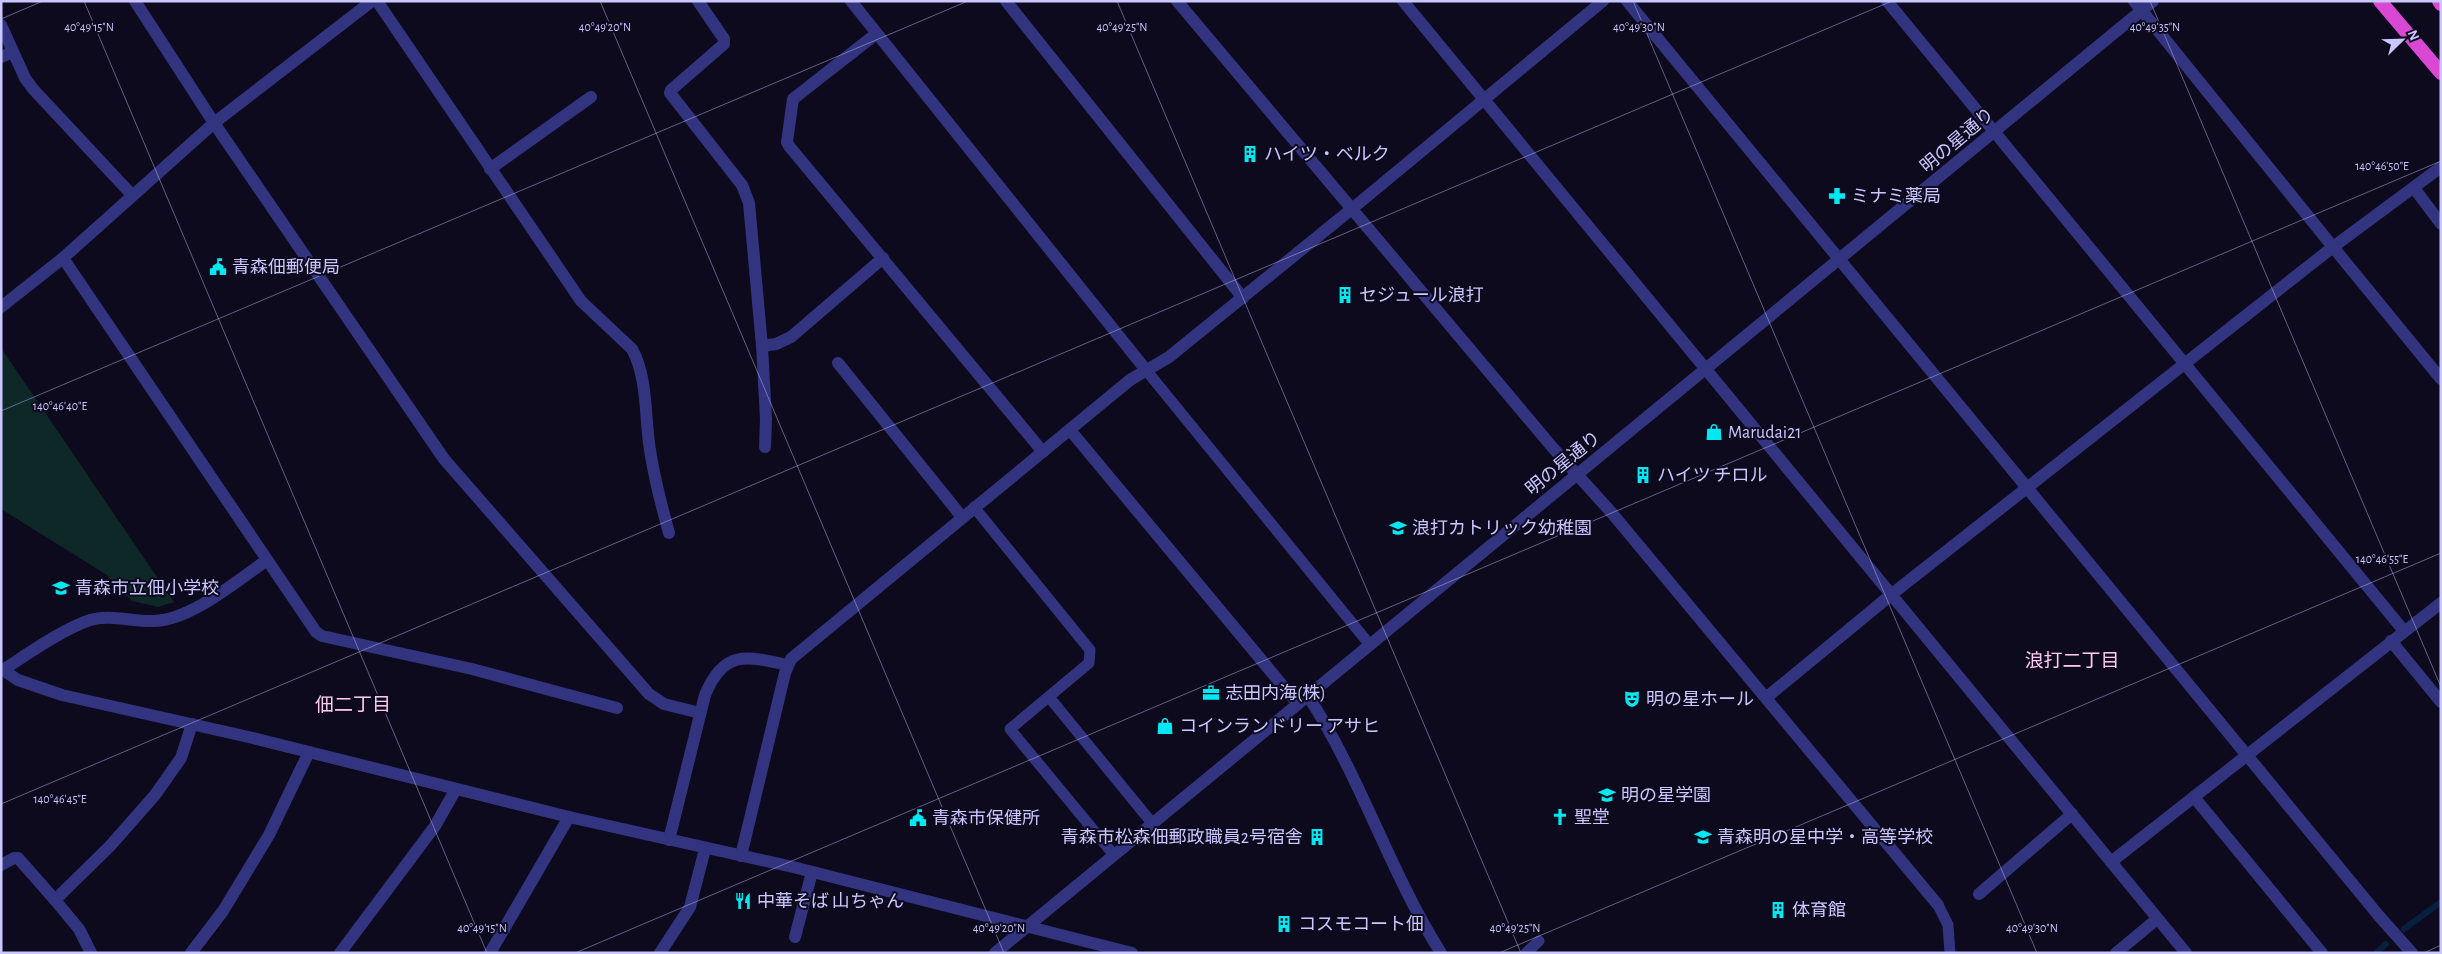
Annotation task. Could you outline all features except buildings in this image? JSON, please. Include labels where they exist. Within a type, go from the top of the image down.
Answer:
[{"type":"highway","points":[[2380,1],[2441,73]]},
{"type":"street","points":[[135,1],[214,122],[428,438],[458,476],[649,694],[664,704],[700,713]]},
{"type":"street","points":[[1,307],[63,258],[214,122],[372,1]]},
{"type":"street","points":[[377,1],[581,301],[632,349],[637,357],[654,473],[669,533]]},
{"type":"street","points":[[698,1],[724,39],[724,44],[671,90],[670,93],[746,192],[752,220],[762,346],[766,419],[765,447]]},
{"type":"street","points":[[851,1],[1146,370]]},
{"type":"street","points":[[1177,1],[1767,697],[1938,905]]},
{"type":"street","points":[[1403,1],[2186,953]]},
{"type":"street","points":[[741,856],[787,665],[801,650],[1130,380],[1169,357],[1243,298],[1483,98],[1603,1]]},
{"type":"street","points":[[1627,1],[2246,755],[2379,916],[2412,953]]},
{"type":"street","points":[[1887,1],[2404,631]]},
{"type":"street","name":"明の星通り","points":[[995,953],[1994,132],[2138,6],[2152,1]]},
{"type":"street","points":[[1012,3],[1243,298]]},
{"type":"street","points":[[2138,6],[2441,379]]},
{"type":"street","points":[[1,25],[7,54],[33,89],[132,195]]},
{"type":"street","points":[[876,34],[793,99],[787,142],[1042,452]]},
{"type":"street","points":[[490,169],[591,97]]},
{"type":"street","points":[[1767,697],[1892,594],[2028,489],[2333,246],[2441,167]]},
{"type":"street","points":[[2414,188],[2441,224]]},
{"type":"street","points":[[63,258],[316,632],[322,636],[472,669],[617,708]]},
{"type":"street","points":[[762,346],[776,344],[791,337],[883,258]]},
{"type":"street","points":[[838,363],[962,517]]},
{"type":"street","points":[[1070,430],[1298,704]]},
{"type":"street","points":[[267,560],[206,602],[172,618],[154,621],[112,618],[91,620],[76,626],[2,670],[18,680],[38,688],[309,752],[569,817],[812,872],[1028,925],[1132,953]]},
{"type":"street","points":[[2111,862],[2441,602]]},
{"type":"street","points":[[2391,641],[2441,702]]},
{"type":"street","points":[[668,840],[700,713],[707,690],[715,676],[736,659],[749,657],[787,665]]},
{"type":"street","points":[[1308,696],[1342,753],[1410,899],[1440,953]]},
{"type":"street","points":[[55,900],[110,846],[155,795],[181,758],[192,724]]},
{"type":"street","points":[[192,953],[223,911],[269,835],[309,752]]},
{"type":"street","points":[[340,953],[435,826],[456,789]]},
{"type":"street","points":[[2194,797],[2322,953]]},
{"type":"street","points":[[1979,894],[2072,814]]},
{"type":"street","points":[[490,953],[569,817]]},
{"type":"street","points":[[660,953],[690,907],[705,849]]},
{"type":"street","points":[[1,865],[14,858],[18,858],[79,929],[91,953]]},
{"type":"street","points":[[795,938],[812,872]]},
{"type":"street","points":[[2116,953],[2157,918]]},
{"type":"lane","points":[[1146,370],[1370,646]]},
{"type":"lane","points":[[974,507],[1090,650],[1089,663],[1010,729],[1114,855]]},
{"type":"lane","points":[[1049,697],[1152,823]]},
{"type":"lane","points":[[1938,905],[1948,925],[1950,953]]},
{"type":"lane","points":[[1526,953],[1540,941]]},
{"type":"green space","points":[[1,348],[174,602],[158,607],[132,601],[107,575],[1,509]]},
{"type":"waterway","points":[[2404,929],[2441,902]]},
{"type":"waterway","points":[[2376,953],[2386,944]]},
{"type":"place","name":"ハイツ・ベルク","points":[[1250,154]]},
{"type":"place","name":"ミナミ薬局","points":[[1837,196]]},
{"type":"place","name":"青森佃郵便局","points":[[218,267]]},
{"type":"place","name":"セジュール浪打","points":[[1345,295]]},
{"type":"place","name":"Marudai21","points":[[1714,432]]},
{"type":"place","name":"ハイツ チロル","points":[[1643,475]]},
{"type":"place","name":"浪打カトリック幼稚園","points":[[1398,528]]},
{"type":"place","name":"青森市立佃小学校","points":[[61,588]]},
{"type":"place","name":"志田内海(株)","points":[[1211,693]]},
{"type":"place","name":"明の星ホール","points":[[1632,699]]},
{"type":"place","name":"コインランドリー アサヒ","points":[[1165,726]]},
{"type":"place","name":"明の星学園","points":[[1607,795]]},
{"type":"place","name":"聖堂","points":[[1560,817]]},
{"type":"place","name":"青森市保健所","points":[[918,818]]},
{"type":"place","name":"青森市松森佃郵政職員2号宿舎","points":[[1317,837]]},
{"type":"place","name":"青森明の星中学・高等学校","points":[[1703,837]]},
{"type":"place","name":"中華そば 山ちゃん","points":[[743,901]]},
{"type":"place","name":"体育館","points":[[1778,910]]},
{"type":"place","name":"コスモコート佃","points":[[1284,924]]},
{"type":"district","name":"浪打二丁目","points":[[2072,660]]},
{"type":"district","name":"佃二丁目","points":[[353,704]]}]
